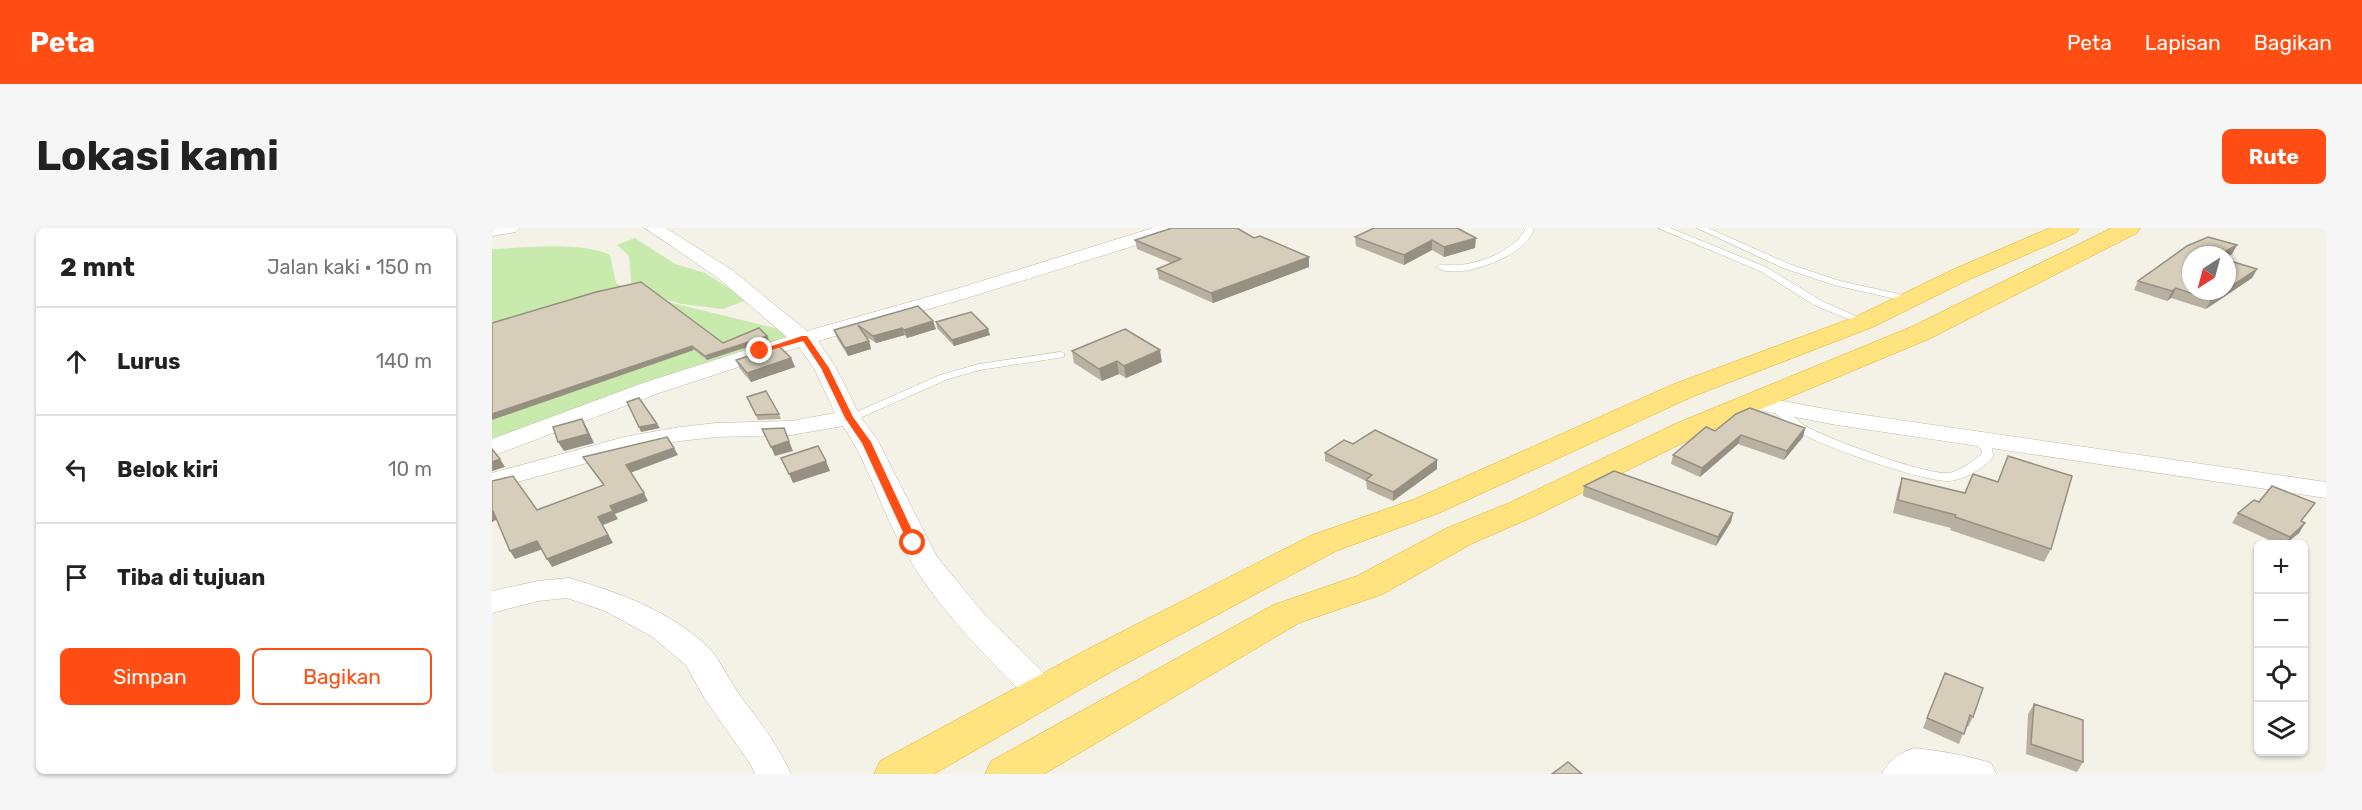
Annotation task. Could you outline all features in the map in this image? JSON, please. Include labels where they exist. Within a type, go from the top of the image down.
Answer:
[{"type":"highway","points":[[896,774],[1042,692],[1324,543],[1427,506],[1634,412],[1864,321],[1913,300],[1960,275],[2068,228]]},
{"type":"highway","points":[[1006,774],[1286,614],[1370,585],[1459,536],[1521,510],[1671,438],[1765,404],[1920,333],[2115,230]]},
{"type":"highway","points":[[1634,412],[1671,438]]},
{"type":"street","points":[[492,231],[510,228]]},
{"type":"street","points":[[654,228],[725,274],[804,338],[825,368],[849,418],[867,442],[913,543],[938,580],[977,627],[1042,692]]},
{"type":"street","points":[[492,448],[651,388],[804,338],[963,293],[1172,228]]},
{"type":"street","points":[[1765,404],[1975,439],[2326,490]]},
{"type":"street","points":[[492,481],[624,445],[680,434],[716,430],[791,428],[849,418]]},
{"type":"street","points":[[492,602],[538,591],[569,588],[616,604],[662,628],[698,657],[715,687],[766,758],[773,774]]},
{"type":"street","points":[[1900,774],[1914,763],[1950,766],[1978,774]]},
{"type":"lane","points":[[1442,267],[1457,269],[1506,254],[1521,243],[1530,228]]},
{"type":"lane","points":[[1662,228],[1763,269],[1818,303],[1864,321]]},
{"type":"lane","points":[[1701,228],[1795,269],[1837,283],[1913,300]]},
{"type":"lane","points":[[849,418],[944,377],[979,367],[1060,355]]},
{"type":"lane","points":[[1765,404],[1802,429],[1899,466],[1933,476],[1949,477],[1962,473],[1987,457],[1988,449],[1975,439]]},
{"type":"green space","points":[[635,238],[675,264],[705,273],[748,300],[722,309],[682,304],[636,292],[644,296],[791,332],[797,338],[492,444],[492,249],[552,246],[598,251],[610,255],[616,283],[632,291],[629,256],[617,245]]},
{"type":"building","points":[[1172,228],[1237,228],[1254,238],[1260,236],[1309,257],[1211,293],[1157,269],[1181,259],[1135,240]]},
{"type":"building","points":[[1374,228],[1457,228],[1476,238],[1444,247],[1432,240],[1404,255],[1355,237]]},
{"type":"building","points":[[2208,237],[2237,245],[2235,246],[2187,246]]},
{"type":"building","points":[[2182,250],[2182,290],[2176,288],[2172,291],[2138,281]]},
{"type":"building","points":[[2236,263],[2257,269],[2236,283]]},
{"type":"building","points":[[641,282],[723,343],[759,328],[767,336],[705,356],[692,346],[492,414],[492,323],[596,292]]},
{"type":"building","points":[[918,306],[933,321],[873,336],[858,325],[869,341],[845,348],[834,330]]},
{"type":"building","points":[[971,312],[988,329],[952,340],[936,322]]},
{"type":"building","points":[[1125,329],[1160,350],[1124,366],[1117,361],[1099,369],[1072,351]]},
{"type":"building","points":[[779,346],[791,358],[747,373],[736,360]]},
{"type":"building","points":[[766,391],[779,414],[756,415],[747,397]]},
{"type":"building","points":[[639,398],[657,424],[639,427],[627,402]]},
{"type":"building","points":[[1750,408],[1805,428],[1787,451],[1741,435],[1702,468],[1673,455],[1706,427],[1715,431],[1736,414]]},
{"type":"building","points":[[582,419],[588,434],[558,442],[553,427]]},
{"type":"building","points":[[784,428],[789,441],[771,447],[762,429]]},
{"type":"building","points":[[1375,430],[1437,460],[1393,492],[1366,480],[1372,475],[1325,453],[1344,440],[1353,444]]},
{"type":"building","points":[[667,437],[674,448],[626,465],[644,493],[610,506],[613,511],[598,517],[608,535],[547,559],[537,541],[510,551],[492,511],[492,481],[513,476],[537,510],[604,485],[583,457]]},
{"type":"building","points":[[818,446],[826,461],[789,474],[781,458]]},
{"type":"building","points":[[492,449],[500,459],[492,462]]},
{"type":"building","points":[[2008,456],[2072,476],[2051,549],[1955,517],[1956,515],[1898,500],[1902,478],[1965,493],[1973,474],[1998,482]]},
{"type":"building","points":[[1614,471],[1733,513],[1718,537],[1584,486]]},
{"type":"building","points":[[2272,486],[2315,503],[2301,521],[2305,523],[2290,537],[2238,513],[2254,500],[2259,502]]},
{"type":"building","points":[[1945,673],[1983,688],[1973,717],[1970,715],[1964,734],[1927,718]]},
{"type":"building","points":[[2034,704],[2083,720],[2083,762],[2031,744]]},
{"type":"building","points":[[1568,762],[1582,774],[1552,774]]},
{"type":"route","points":[[760,351],[804,338],[825,368],[849,418],[867,442],[913,543]]}]
